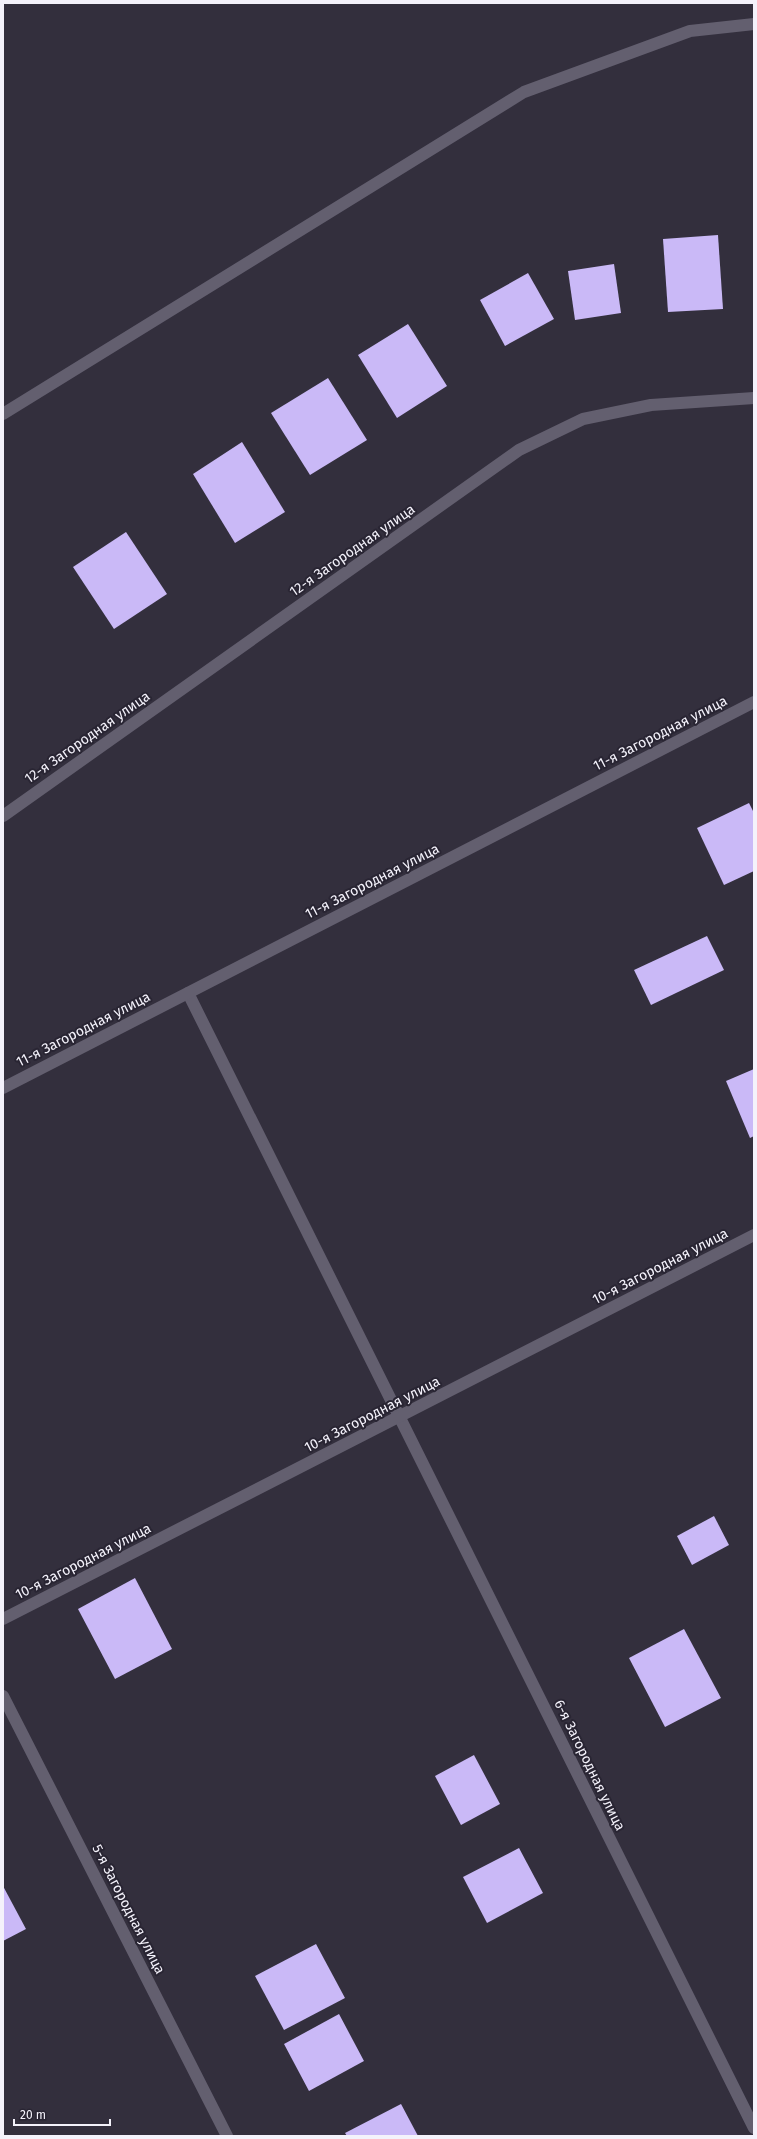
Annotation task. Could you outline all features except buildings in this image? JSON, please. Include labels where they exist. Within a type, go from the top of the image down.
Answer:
[{"type":"street","points":[[3,414],[524,92],[690,31],[754,24]]},
{"type":"street","name":"12-я Загородная улица","points":[[3,816],[519,450],[583,419],[651,405],[754,398]]},
{"type":"street","name":"11-я Загородная улица","points":[[3,1088],[754,702]]},
{"type":"street","name":"6-я Загородная улица","points":[[188,992],[754,2128]]},
{"type":"street","name":"10-я Загородная улица","points":[[3,1620],[754,1235]]},
{"type":"street","name":"5-я Загородная улица","points":[[3,1696],[227,2136]]}]
